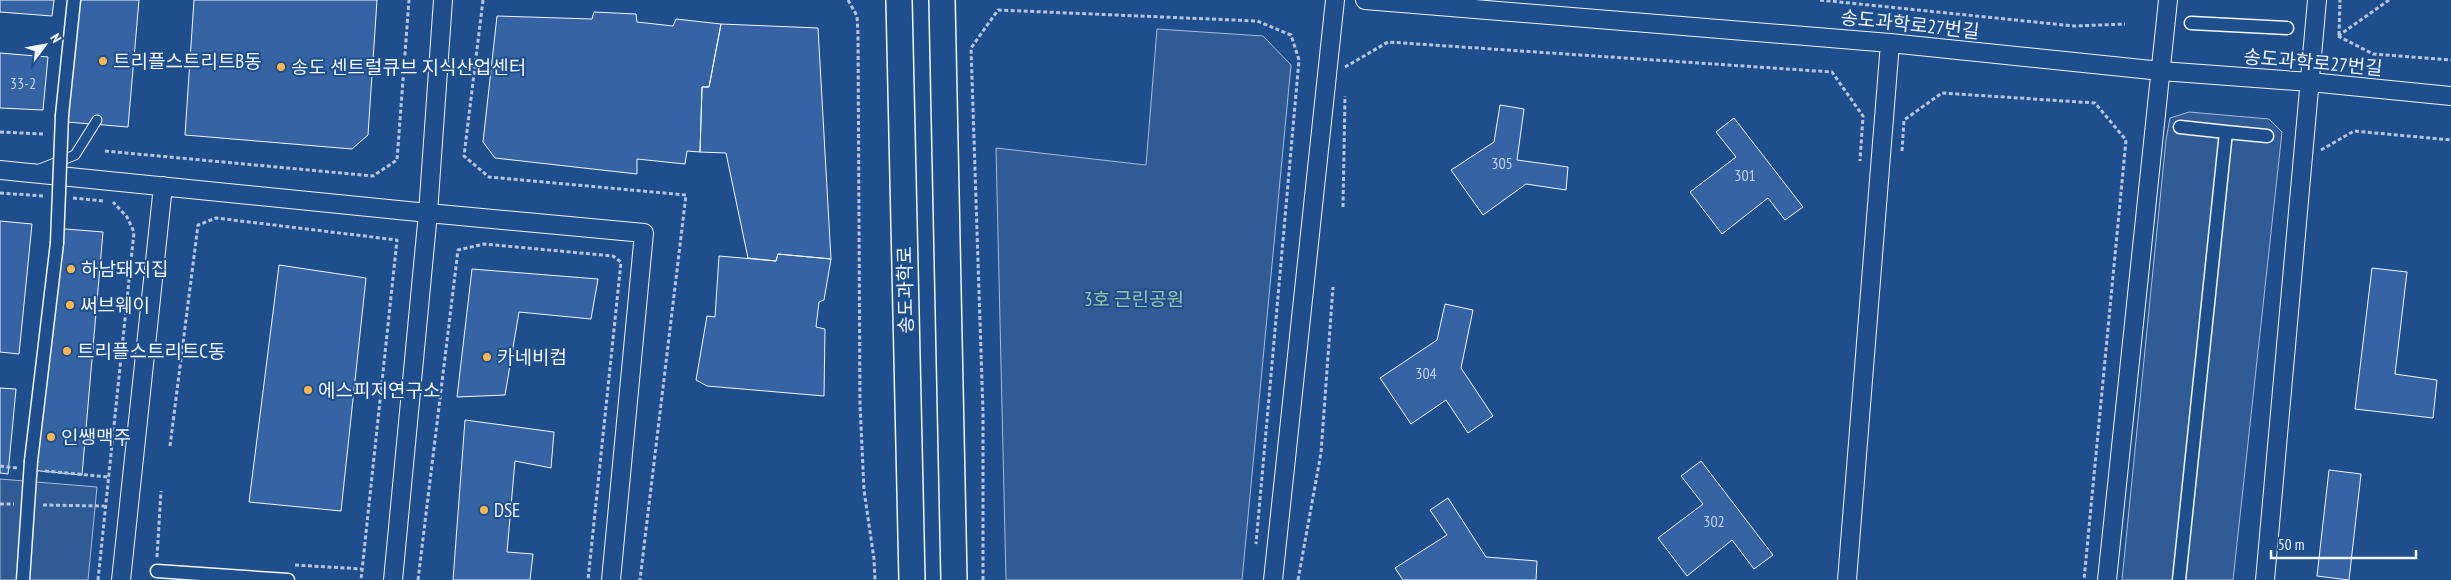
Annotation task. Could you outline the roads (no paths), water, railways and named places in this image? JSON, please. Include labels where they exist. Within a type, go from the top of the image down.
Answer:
[{"type":"main road","name":"송도과학로","points":[[899,0],[912,580]]},
{"type":"main road","points":[[942,0],[954,580]]},
{"type":"street","points":[[23,580],[57,243],[62,115],[74,0]]},
{"type":"street","points":[[393,580],[428,214],[444,0]]},
{"type":"street","points":[[1273,580],[1335,0]]},
{"type":"street","name":"송도과학로27번길","points":[[1365,0],[1890,43],[2161,71],[2310,82],[2451,96]]},
{"type":"street","points":[[2108,580],[2168,0]]},
{"type":"street","points":[[2265,580],[2317,0]]},
{"type":"street","points":[[2191,23],[2287,28]]},
{"type":"street","points":[[1847,580],[1890,43]]},
{"type":"street","points":[[2180,127],[2268,136]]},
{"type":"street","points":[[2179,580],[2226,132]]},
{"type":"street","points":[[0,170],[428,214],[644,232],[611,580]]},
{"type":"street","points":[[121,580],[163,186]]},
{"type":"street","points":[[157,571],[288,580]]},
{"type":"lane","points":[[32,172],[75,154],[97,120]]},
{"type":"place","name":"트리플스트리트B동","points":[[103,61]]},
{"type":"place","name":"송도 센트럴큐브 지식산업센터","points":[[281,67]]},
{"type":"place","name":"하남돼지집","points":[[71,269]]},
{"type":"place","name":"써브웨이","points":[[70,305]]},
{"type":"place","name":"트리플스트리트C동","points":[[67,351]]},
{"type":"place","name":"카네비컴","points":[[487,357]]},
{"type":"place","name":"에스피지연구소","points":[[308,390]]},
{"type":"place","name":"인쌩맥주","points":[[51,437]]},
{"type":"place","name":"DSE","points":[[484,510]]},
{"type":"park label","name":"3호 근린공원","points":[[1134,299]]}]
